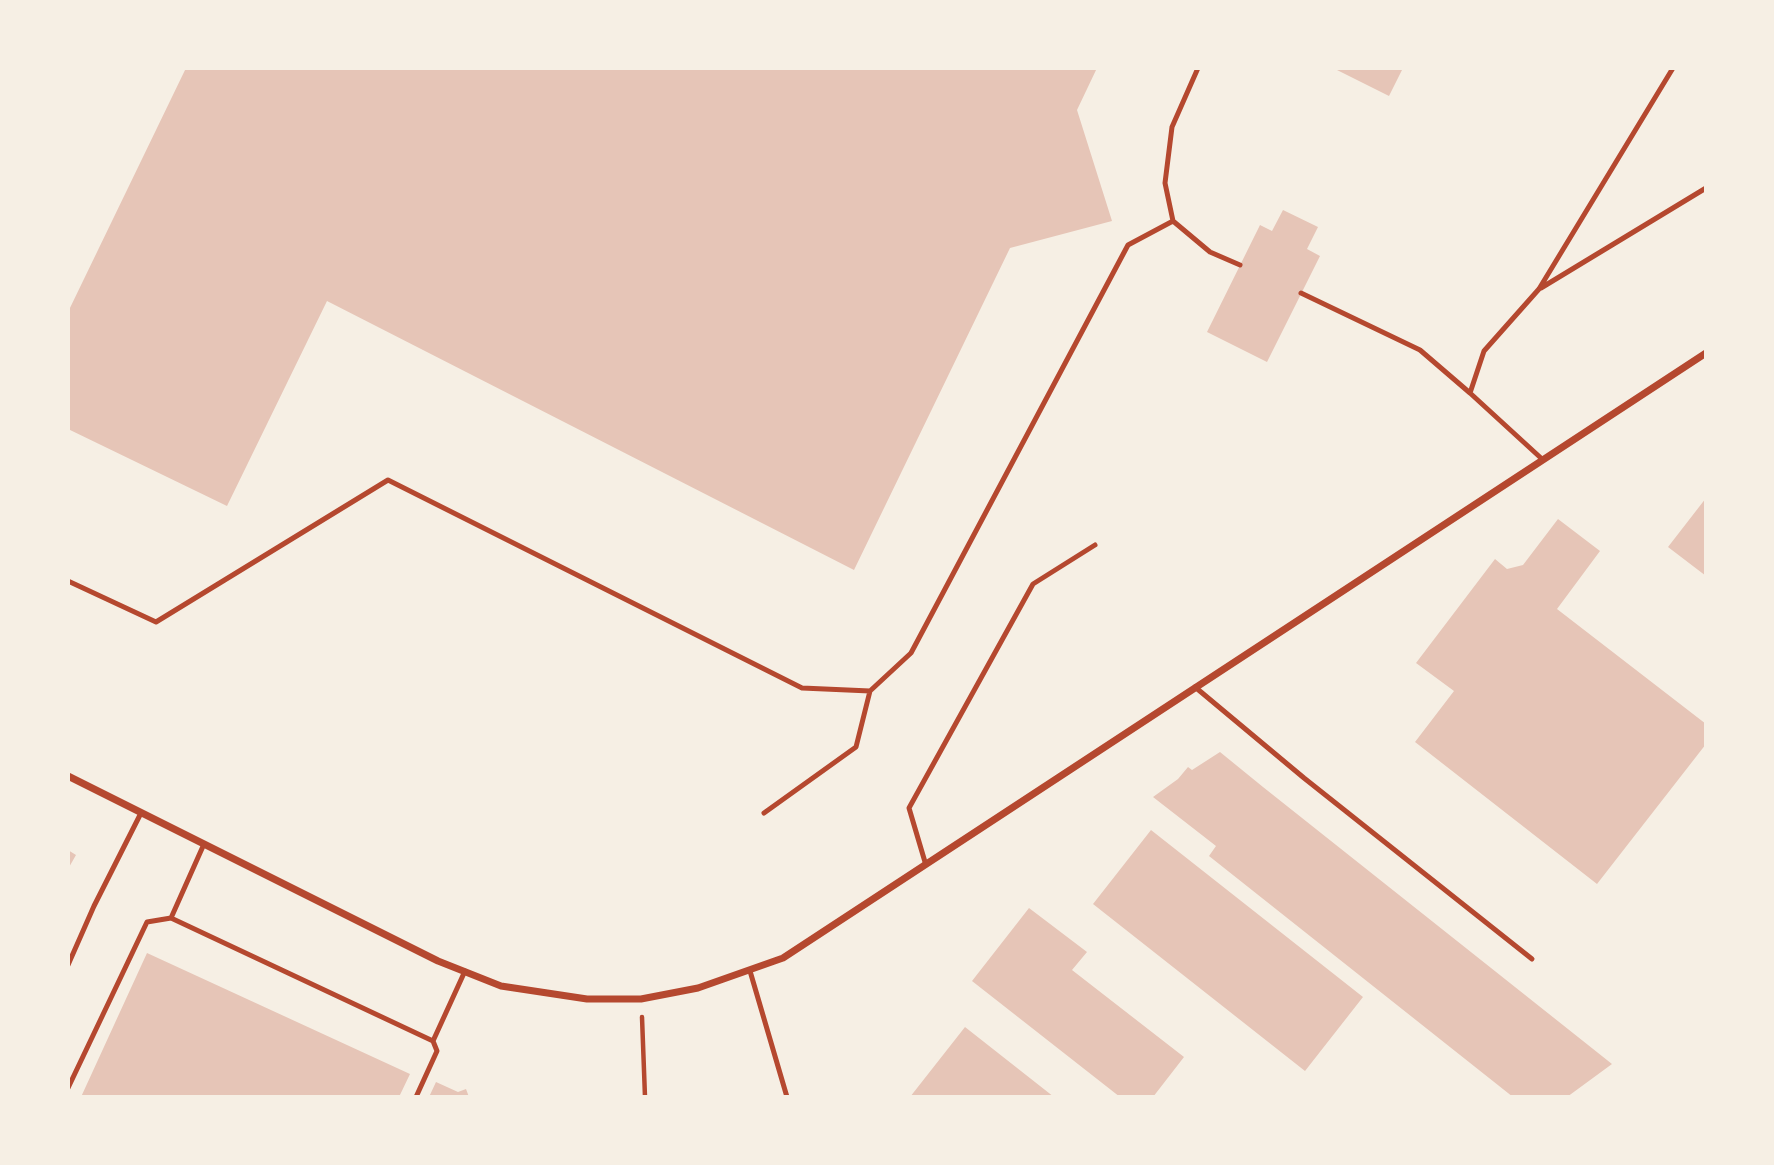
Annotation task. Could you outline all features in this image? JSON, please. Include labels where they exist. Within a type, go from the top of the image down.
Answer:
[{"type":"street","points":[[68,776],[438,961],[501,986],[587,999],[641,999],[698,988],[783,958],[925,862],[1706,353]]},
{"type":"lane","points":[[1198,68],[1172,127],[1165,183],[1173,221],[1210,252],[1240,265]]},
{"type":"lane","points":[[1469,393],[1484,351],[1539,289],[1673,68]]},
{"type":"lane","points":[[1539,289],[1706,188]]},
{"type":"lane","points":[[764,813],[856,747],[870,691],[911,653],[1128,245],[1173,221]]},
{"type":"lane","points":[[1301,293],[1420,350],[1542,459]]},
{"type":"lane","points":[[68,580],[156,622],[388,480],[802,688],[870,691]]},
{"type":"lane","points":[[925,862],[909,808],[1033,584],[1096,545]]},
{"type":"lane","points":[[1195,687],[1304,778],[1532,959]]},
{"type":"lane","points":[[68,965],[93,906],[141,813]]},
{"type":"lane","points":[[171,918],[204,844]]},
{"type":"lane","points":[[68,1088],[147,922],[171,918],[433,1041],[437,1051],[416,1097]]},
{"type":"lane","points":[[433,1041],[465,971]]},
{"type":"lane","points":[[750,971],[787,1097]]},
{"type":"path","points":[[641,999],[645,1097]]},
{"type":"building","points":[[186,68],[1097,68],[1077,110],[1112,221],[1010,248],[854,570],[327,301],[227,506],[68,429],[68,312]]},
{"type":"building","points":[[1333,68],[1403,68],[1389,96]]},
{"type":"building","points":[[1283,210],[1318,227],[1307,249],[1320,256],[1267,362],[1207,332],[1260,225],[1272,231]]},
{"type":"building","points":[[1706,498],[1706,576],[1668,547]]},
{"type":"building","points":[[1558,519],[1600,551],[1557,609],[1706,724],[1706,744],[1597,884],[1415,742],[1454,691],[1416,663],[1495,559],[1507,569],[1523,565]]},
{"type":"building","points":[[1220,752],[1612,1064],[1567,1097],[1513,1097],[1209,856],[1216,846],[1153,797],[1178,779],[1188,767],[1192,770]]},
{"type":"building","points":[[1151,830],[1363,997],[1305,1071],[1093,904]]},
{"type":"building","points":[[68,850],[76,855],[68,869]]},
{"type":"building","points":[[1029,908],[1087,952],[1072,970],[1184,1057],[1153,1097],[1120,1097],[972,981]]},
{"type":"building","points":[[147,953],[410,1074],[399,1097],[81,1097]]},
{"type":"building","points":[[965,1027],[1054,1097],[910,1097]]},
{"type":"building","points":[[436,1082],[458,1092],[466,1089],[469,1097],[429,1097]]}]
